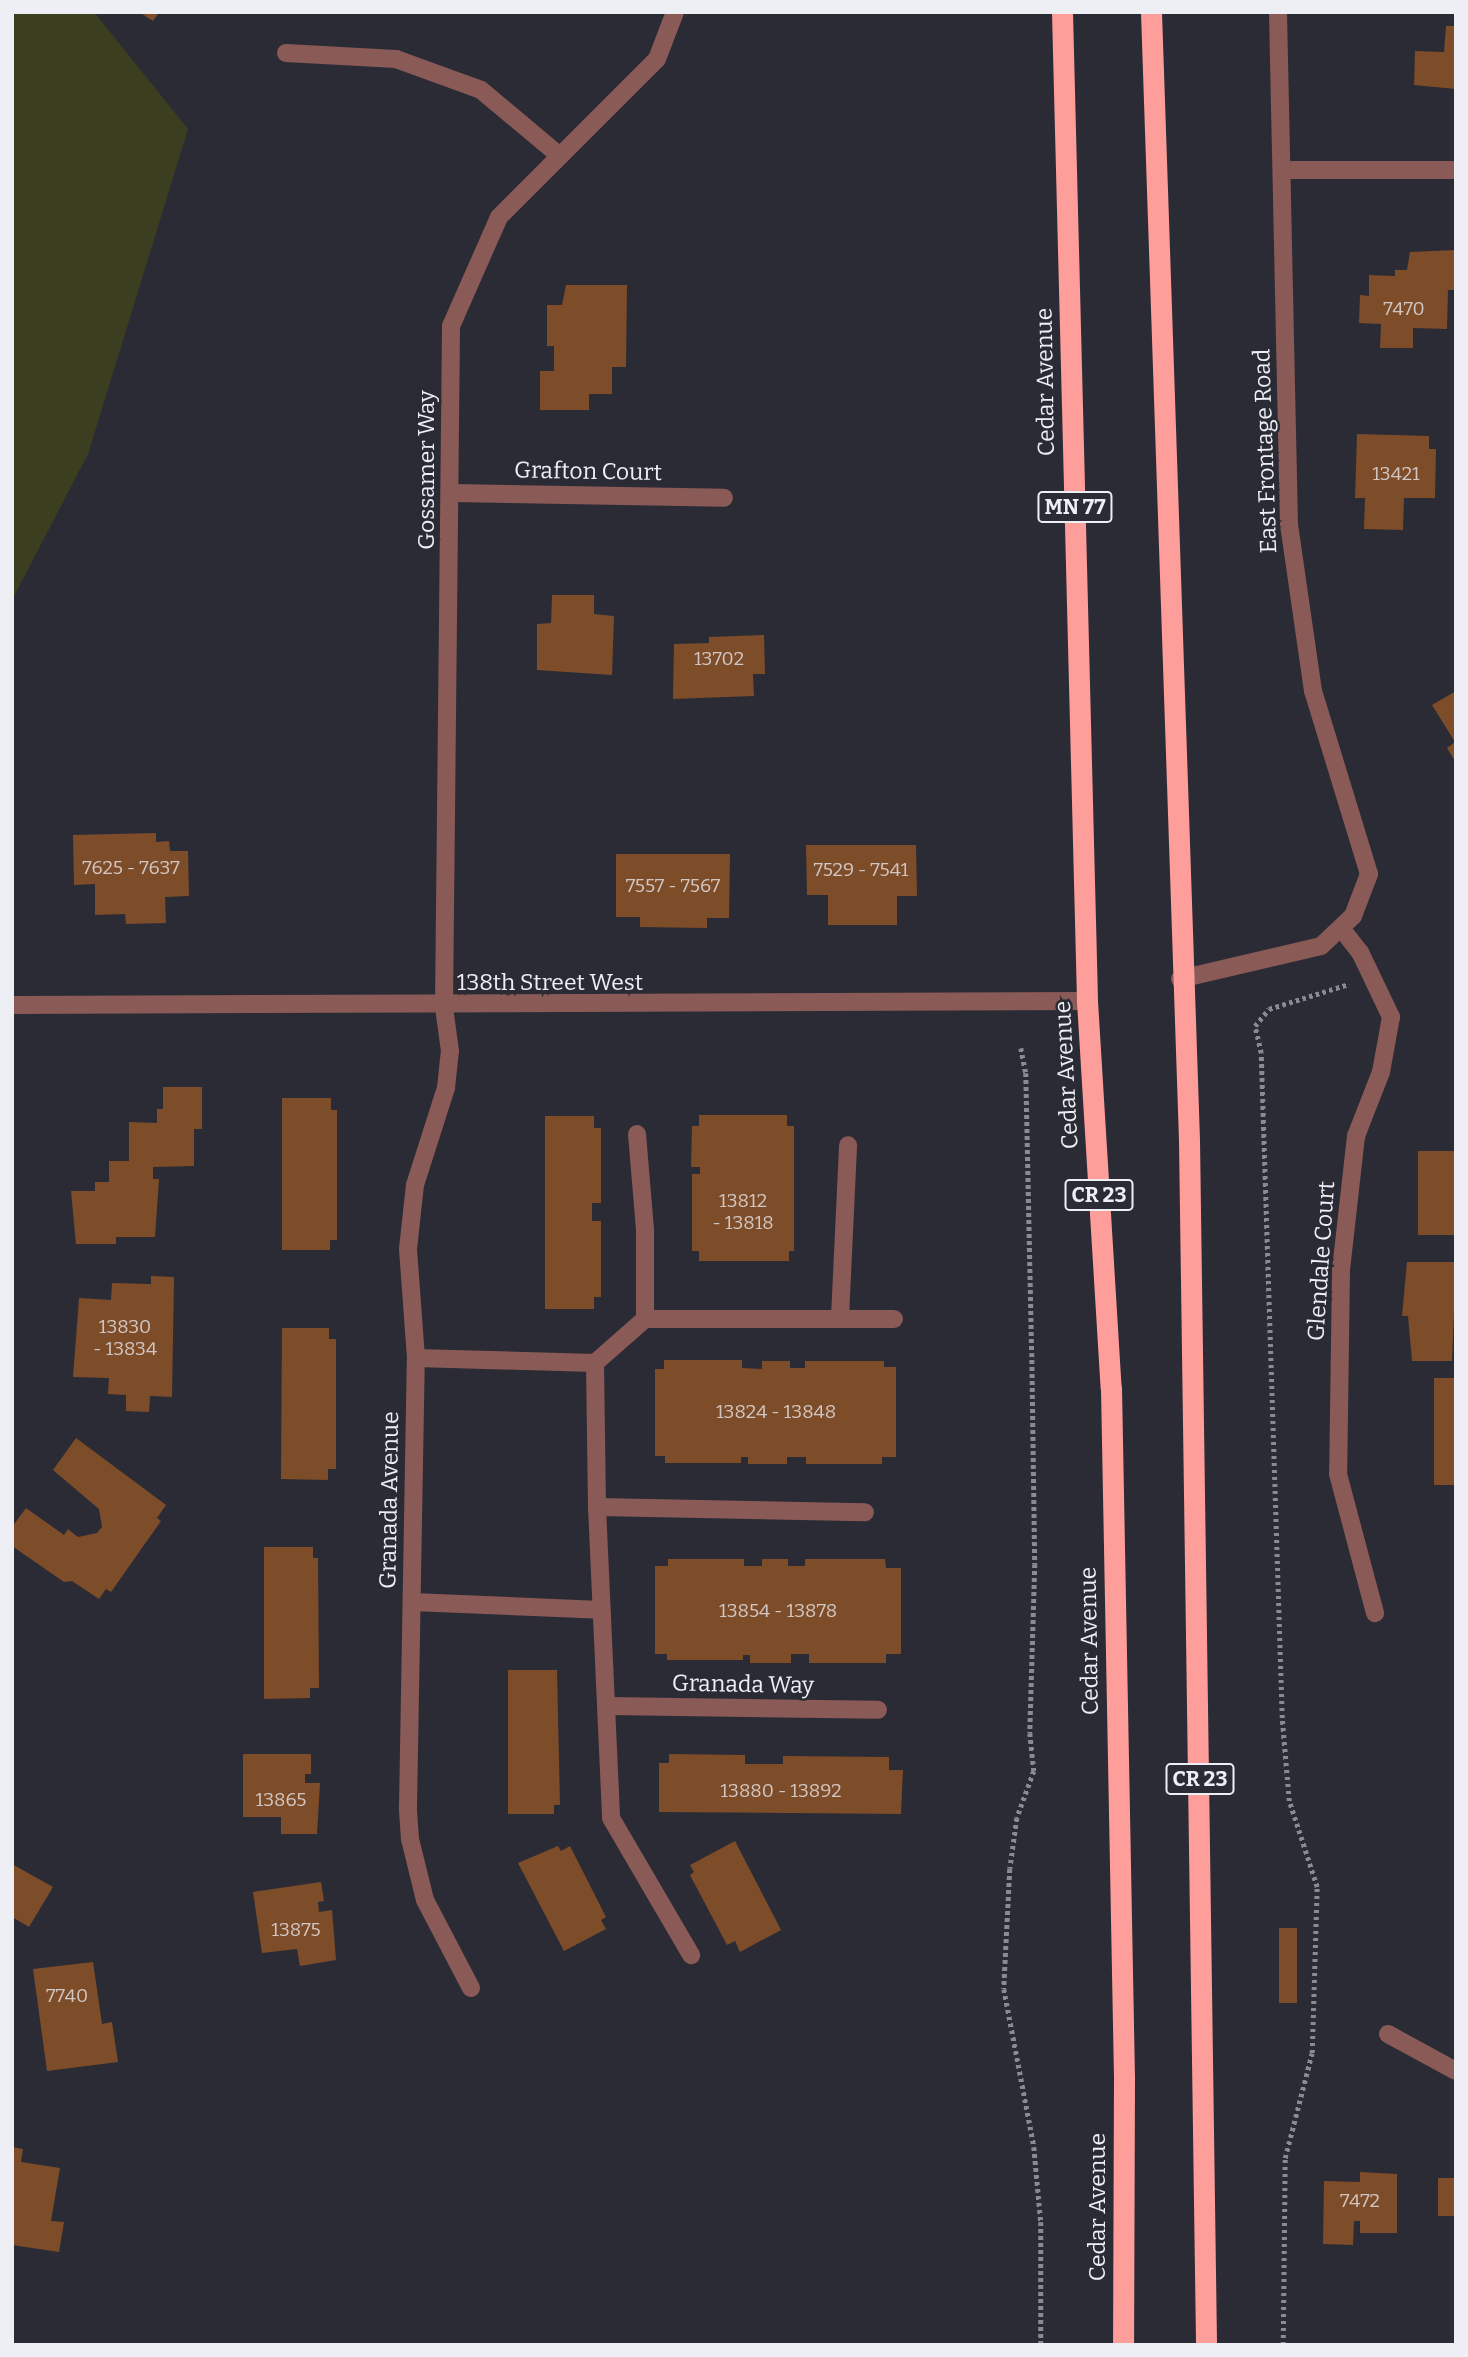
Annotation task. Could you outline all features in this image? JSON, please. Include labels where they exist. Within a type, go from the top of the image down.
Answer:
[{"type":"highway","name":"Cedar Avenue","points":[[1062,12],[1087,1001],[1111,1388],[1124,2077],[1122,2345]]},
{"type":"highway","points":[[1151,12],[1180,979]]},
{"type":"highway","name":"CR 23","points":[[1180,979],[1195,1402],[1206,2345]]},
{"type":"street","name":"Gossamer Way","points":[[444,1007],[451,326],[499,217],[657,59],[675,12]]},
{"type":"street","name":"East Frontage Road","points":[[1180,979],[1321,946],[1353,916],[1368,874],[1313,691],[1289,525],[1278,12]]},
{"type":"street","points":[[286,53],[396,59],[481,90],[560,156]]},
{"type":"street","points":[[1282,170],[1456,170]]},
{"type":"street","name":"Grafton Court","points":[[451,494],[724,498]]},
{"type":"street","name":"Glendale Court","points":[[1341,928],[1360,952],[1391,1017],[1381,1072],[1356,1136],[1341,1270],[1338,1474],[1375,1613]]},
{"type":"street","name":"138th Street West","points":[[12,1005],[444,1007],[1087,1001]]},
{"type":"street","name":"Granada Avenue","points":[[444,1007],[450,1051],[446,1088],[421,1166],[410,1217],[416,1358],[410,1839],[425,1900],[471,1988]]},
{"type":"street","points":[[636,1134],[645,1230],[645,1319]]},
{"type":"street","points":[[840,1317],[848,1145]]},
{"type":"street","points":[[416,1358],[596,1363],[645,1319],[894,1319]]},
{"type":"street","points":[[596,1363],[600,1611],[608,1706],[611,1818],[691,1955]]},
{"type":"street","points":[[597,1507],[865,1511]]},
{"type":"street","points":[[412,1602],[600,1611]]},
{"type":"street","name":"Granada Way","points":[[608,1706],[878,1710]]},
{"type":"street","points":[[1388,2034],[1456,2071]]},
{"type":"path","points":[[1283,2345],[1285,2158],[1312,2053],[1317,1886],[1289,1801],[1282,1718],[1261,1053],[1255,1026],[1269,1009],[1372,977]]},
{"type":"path","points":[[1021,1048],[1026,1073],[1032,1353],[1035,1564],[1030,1733],[1034,1771],[1017,1818],[1010,1869],[1004,1989],[1036,2160],[1041,2345]]},
{"type":"green space","points":[[12,12],[94,12],[188,129],[88,454],[12,600]]},
{"type":"building","points":[[139,12],[159,12],[153,21]]},
{"type":"building","points":[[1446,26],[1456,26],[1456,89],[1414,85],[1415,51],[1444,52]]},
{"type":"building","points":[[1456,250],[1456,290],[1448,290],[1447,329],[1413,328],[1413,348],[1380,348],[1381,324],[1359,323],[1360,295],[1369,296],[1369,275],[1395,276],[1395,270],[1407,270],[1410,252]]},
{"type":"building","points":[[566,285],[627,285],[626,367],[612,367],[612,394],[589,394],[589,410],[540,410],[540,371],[554,371],[554,346],[547,346],[547,305],[562,305]]},
{"type":"building","points":[[1357,434],[1429,436],[1429,449],[1436,449],[1435,498],[1404,498],[1403,530],[1364,529],[1365,498],[1355,498]]},
{"type":"building","points":[[552,595],[594,595],[594,614],[614,616],[612,675],[537,670],[537,624],[551,623]]},
{"type":"building","points":[[764,635],[765,674],[753,674],[754,696],[673,699],[674,644],[709,643],[709,637]]},
{"type":"building","points":[[1456,691],[1456,763],[1447,748],[1455,742],[1432,705]]},
{"type":"building","points":[[156,833],[156,842],[169,841],[170,851],[188,851],[189,896],[165,897],[166,923],[126,924],[125,914],[95,915],[95,884],[74,885],[73,835]]},
{"type":"building","points":[[806,845],[916,845],[917,896],[897,896],[897,925],[828,925],[828,895],[807,895]]},
{"type":"building","points":[[616,854],[730,854],[729,918],[707,918],[707,928],[640,927],[640,917],[616,917]]},
{"type":"building","points":[[163,1087],[202,1087],[202,1129],[194,1129],[194,1166],[153,1167],[153,1179],[159,1179],[155,1237],[116,1237],[116,1244],[76,1244],[71,1191],[95,1191],[95,1182],[109,1182],[109,1161],[129,1161],[129,1122],[157,1123],[157,1109],[163,1109]]},
{"type":"building","points":[[282,1098],[331,1098],[331,1110],[337,1110],[337,1240],[330,1240],[330,1250],[282,1250]]},
{"type":"building","points":[[699,1115],[787,1115],[787,1126],[794,1126],[794,1251],[789,1251],[789,1261],[699,1261],[699,1251],[692,1251],[692,1174],[700,1174],[700,1167],[691,1167],[692,1126],[699,1126]]},
{"type":"building","points":[[545,1116],[594,1116],[594,1128],[601,1128],[601,1203],[592,1203],[592,1221],[601,1221],[601,1297],[594,1297],[594,1309],[545,1309]]},
{"type":"building","points":[[1418,1151],[1456,1151],[1456,1235],[1418,1235]]},
{"type":"building","points":[[1407,1262],[1456,1262],[1452,1361],[1412,1361],[1408,1316],[1402,1316]]},
{"type":"building","points":[[151,1276],[174,1277],[172,1397],[150,1396],[149,1412],[126,1411],[126,1395],[108,1394],[109,1378],[73,1377],[79,1298],[111,1300],[112,1283],[151,1284]]},
{"type":"building","points":[[282,1328],[329,1328],[329,1339],[336,1339],[336,1469],[328,1469],[328,1480],[281,1479]]},
{"type":"building","points":[[664,1360],[742,1360],[742,1368],[762,1369],[762,1361],[790,1361],[790,1368],[805,1368],[805,1361],[884,1361],[884,1367],[896,1367],[896,1457],[882,1457],[882,1464],[806,1464],[806,1457],[787,1457],[787,1464],[748,1464],[748,1457],[741,1457],[741,1463],[665,1463],[665,1456],[655,1456],[655,1369],[664,1369]]},
{"type":"building","points":[[1434,1378],[1456,1378],[1456,1485],[1434,1485]]},
{"type":"building","points":[[76,1438],[166,1505],[157,1518],[161,1521],[111,1592],[106,1589],[99,1599],[72,1581],[64,1582],[12,1546],[12,1527],[26,1508],[64,1535],[68,1529],[78,1537],[97,1533],[102,1527],[99,1509],[53,1470]]},
{"type":"building","points":[[264,1547],[313,1547],[313,1558],[318,1558],[319,1688],[310,1688],[310,1698],[264,1699]]},
{"type":"building","points":[[668,1559],[744,1559],[744,1566],[762,1566],[762,1559],[788,1559],[788,1566],[805,1566],[805,1559],[885,1559],[886,1568],[901,1568],[901,1654],[886,1654],[886,1663],[809,1663],[809,1654],[791,1654],[791,1663],[750,1663],[750,1655],[743,1655],[743,1660],[667,1660],[667,1654],[655,1654],[655,1566],[668,1566]]},
{"type":"building","points":[[508,1670],[557,1670],[560,1805],[554,1805],[554,1814],[508,1814]]},
{"type":"building","points":[[243,1754],[311,1754],[311,1774],[305,1774],[305,1783],[320,1783],[317,1834],[281,1834],[281,1817],[243,1817]]},
{"type":"building","points":[[669,1754],[745,1755],[745,1764],[783,1764],[783,1756],[889,1757],[889,1770],[903,1770],[901,1814],[659,1812],[659,1763],[669,1763]]},
{"type":"building","points":[[735,1841],[781,1930],[740,1952],[735,1941],[727,1945],[690,1875],[694,1872],[690,1865]]},
{"type":"building","points":[[558,1846],[561,1851],[570,1846],[606,1917],[601,1920],[606,1929],[564,1951],[518,1863]]},
{"type":"building","points":[[12,1864],[53,1887],[29,1927],[12,1917]]},
{"type":"building","points":[[321,1882],[324,1901],[318,1902],[319,1912],[332,1910],[336,1960],[300,1966],[297,1949],[262,1953],[253,1892]]},
{"type":"building","points":[[1279,1928],[1297,1928],[1297,2003],[1279,2003]]},
{"type":"building","points":[[93,1962],[102,2024],[112,2022],[118,2062],[47,2071],[33,1969]]},
{"type":"building","points":[[12,2147],[23,2149],[21,2162],[60,2168],[51,2221],[64,2222],[59,2252],[12,2245]]},
{"type":"building","points":[[1360,2172],[1397,2174],[1397,2233],[1360,2233],[1360,2221],[1354,2221],[1353,2245],[1323,2244],[1324,2181],[1360,2182]]},
{"type":"building","points":[[1438,2178],[1456,2178],[1456,2216],[1438,2216]]}]
